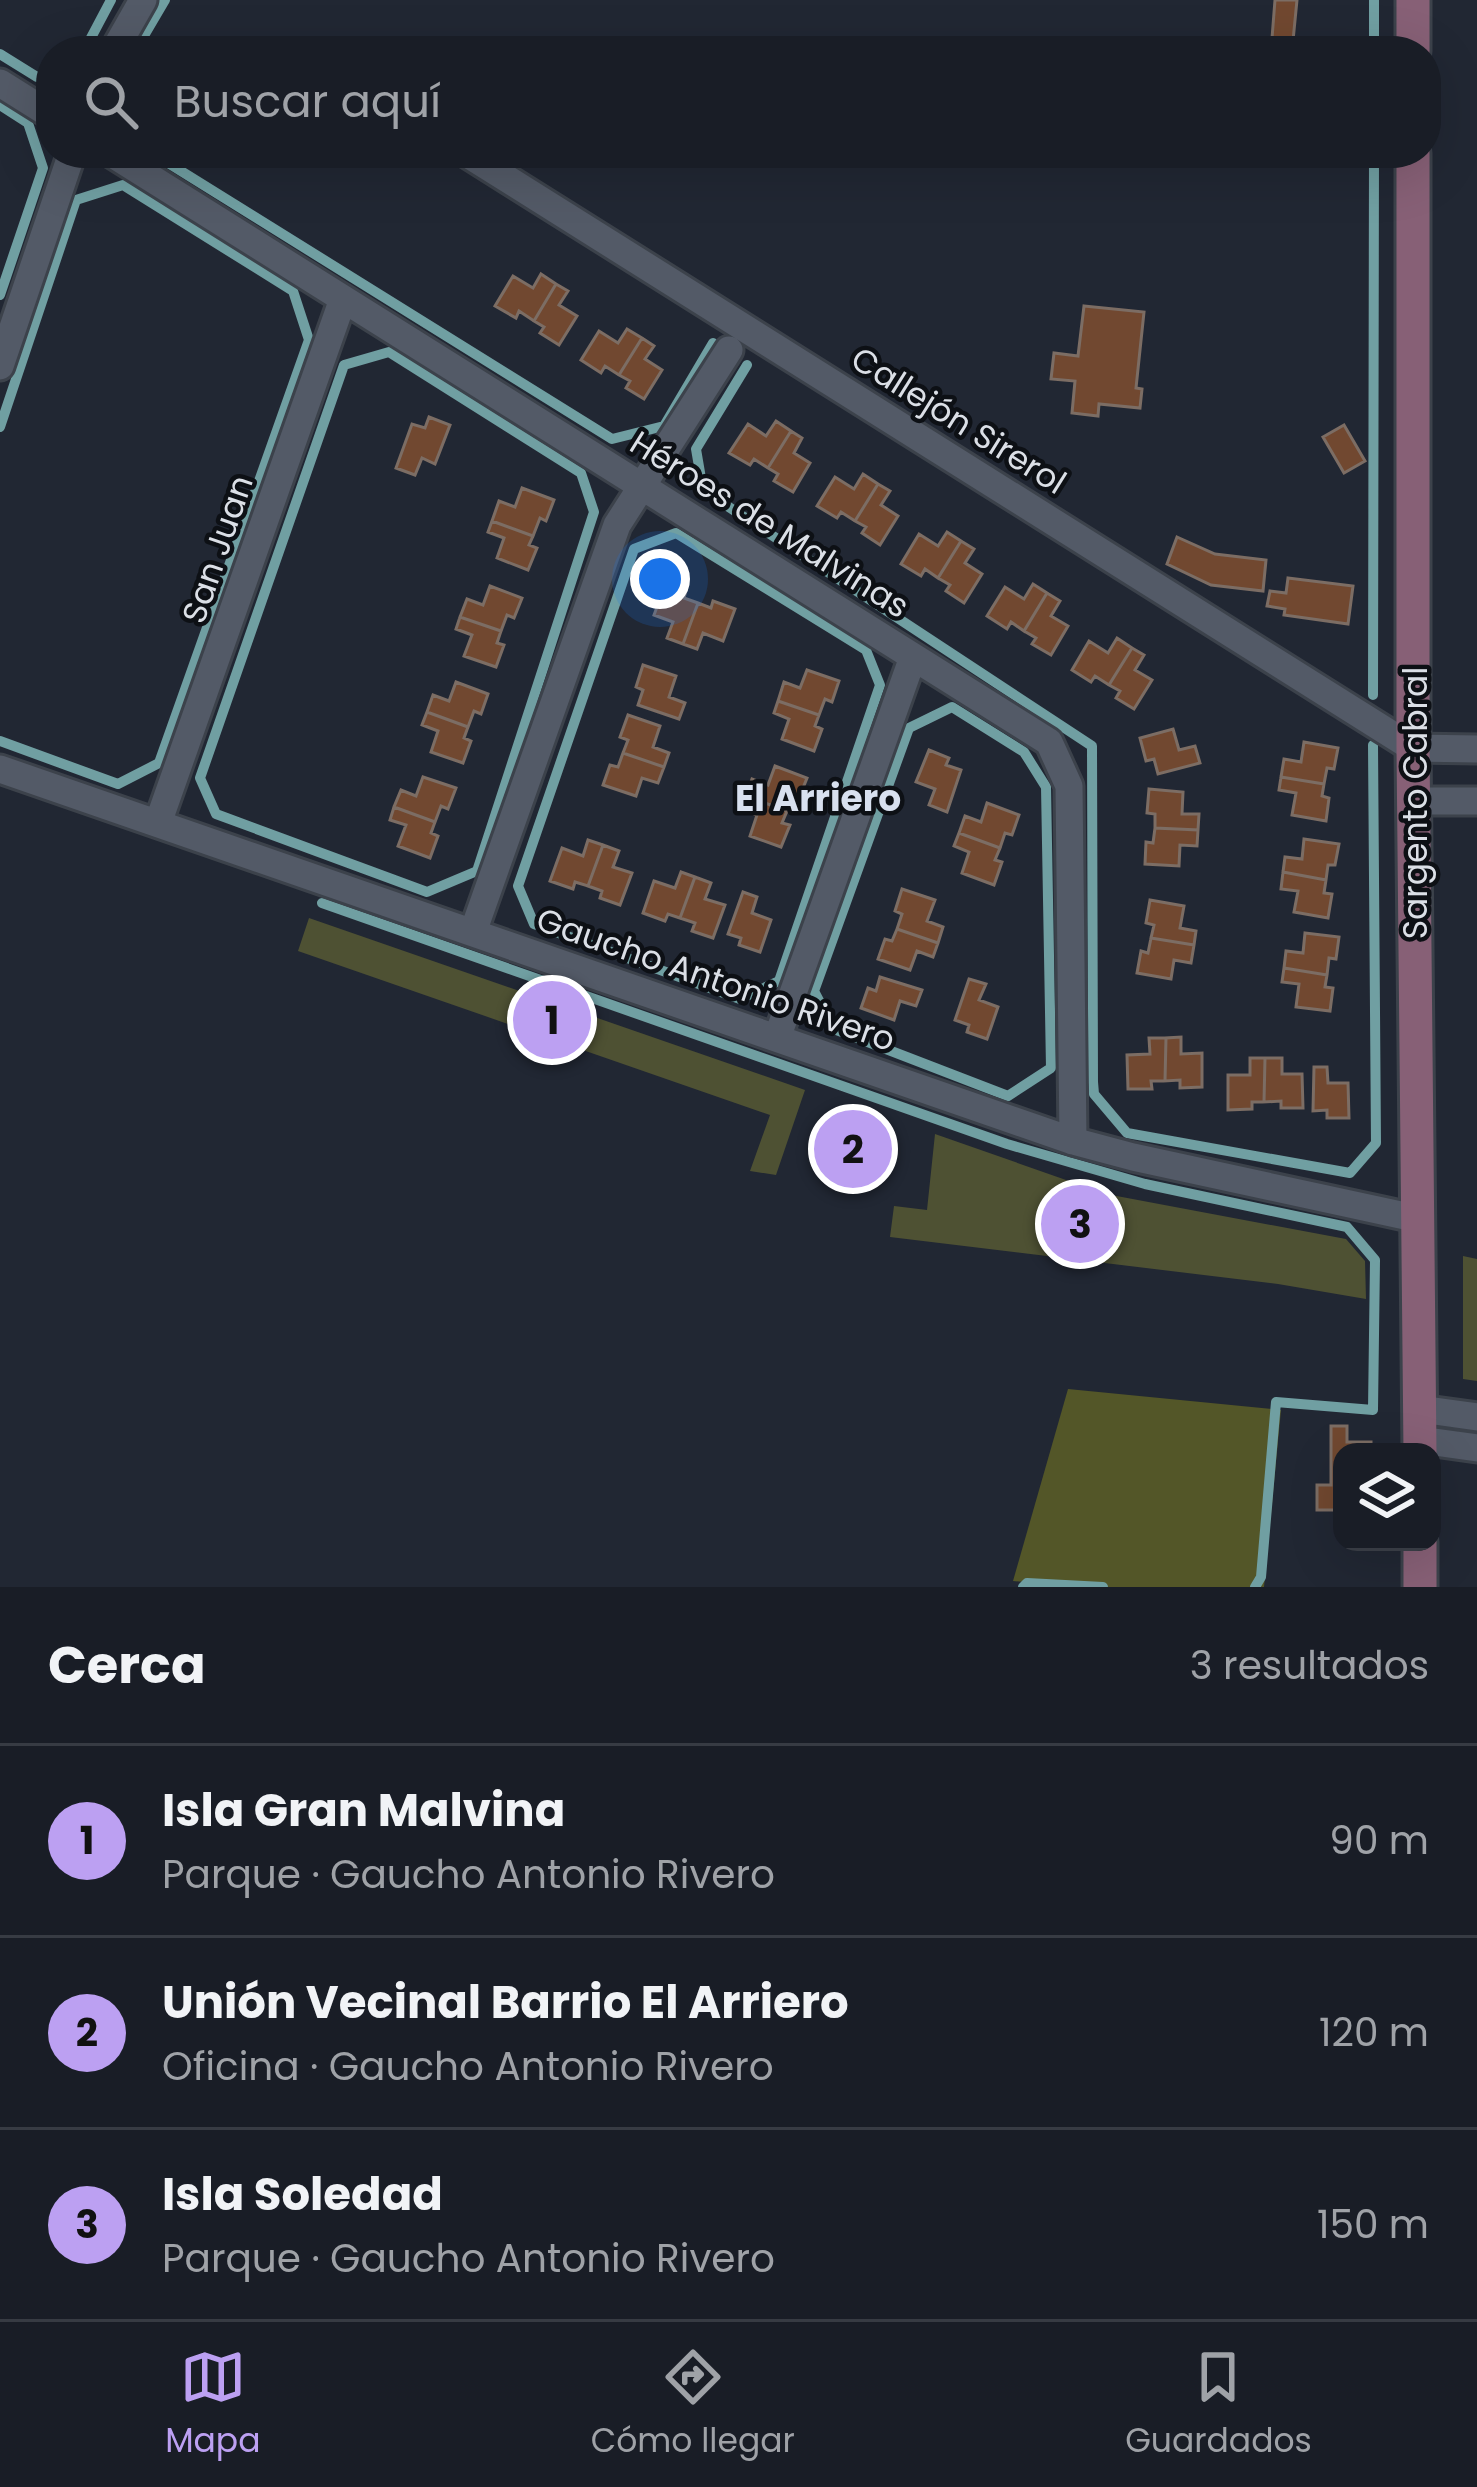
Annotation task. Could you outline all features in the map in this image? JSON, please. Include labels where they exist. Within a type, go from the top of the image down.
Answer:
[{"type":"main road","points":[[1413,0],[1413,36]]},
{"type":"main road","name":"Sargento Cabral","points":[[1413,168],[1420,1434]]},
{"type":"main road","points":[[1420,1551],[1420,1587]]},
{"type":"street","points":[[122,36],[142,0]]},
{"type":"street","points":[[0,83],[36,106]]},
{"type":"street","points":[[0,365],[67,168]]},
{"type":"street","name":"Héroes de Malvinas","points":[[136,168],[1049,742],[1069,786],[1072,1141]]},
{"type":"street","name":"Callejón Sirerol","points":[[490,168],[1414,748]]},
{"type":"street","name":"San Juan","points":[[158,824],[344,299]]},
{"type":"street","points":[[473,932],[617,525],[729,350]]},
{"type":"street","points":[[777,1038],[913,657]]},
{"type":"street","points":[[1414,748],[1477,749]]},
{"type":"street","name":"Gaucho Antonio Rivero","points":[[0,769],[1072,1141],[1419,1219]]},
{"type":"street","points":[[1414,800],[1477,801]]},
{"type":"street","points":[[1420,1434],[1477,1417]]},
{"type":"street","points":[[1420,1434],[1477,1448]]},
{"type":"green space","points":[[309,918],[805,1090],[776,1175],[750,1171],[770,1115],[298,951]]},
{"type":"green space","points":[[935,1134],[1106,1194],[1346,1239],[1365,1261],[1366,1299],[890,1237],[894,1206],[927,1210]]},
{"type":"green space","points":[[1463,1256],[1477,1259],[1477,1381],[1463,1379]]},
{"type":"green space","points":[[1068,1389],[1281,1410],[1264,1587],[1090,1587],[1013,1581]]},
{"type":"building","points":[[1275,0],[1297,0],[1293,36],[1272,36]]},
{"type":"building","points":[[541,274],[556,284],[534,321],[519,311],[516,318],[495,306],[513,276],[533,288]]},
{"type":"building","points":[[556,284],[568,291],[559,305],[577,316],[559,345],[540,333],[544,327],[534,321]]},
{"type":"building","points":[[1084,306],[1144,312],[1136,388],[1142,389],[1140,408],[1099,404],[1098,416],[1072,413],[1075,381],[1051,379],[1054,353],[1078,356]]},
{"type":"building","points":[[627,329],[642,338],[619,375],[605,366],[601,373],[581,360],[599,331],[618,343]]},
{"type":"building","points":[[642,338],[654,346],[645,359],[662,370],[644,399],[626,388],[630,381],[619,375]]},
{"type":"building","points":[[429,417],[450,425],[435,464],[422,458],[415,475],[396,468],[412,424],[425,428]]},
{"type":"building","points":[[776,421],[791,431],[768,468],[754,459],[750,465],[729,453],[748,424],[766,436]]},
{"type":"building","points":[[1344,425],[1365,461],[1344,473],[1323,437]]},
{"type":"building","points":[[791,431],[802,438],[794,453],[810,463],[793,492],[774,481],[778,474],[768,468]]},
{"type":"building","points":[[863,474],[878,484],[855,521],[841,512],[837,518],[817,506],[835,477],[854,489]]},
{"type":"building","points":[[878,484],[890,491],[881,505],[898,516],[880,545],[862,533],[866,527],[855,521]]},
{"type":"building","points":[[522,488],[554,500],[546,521],[540,518],[533,536],[492,521],[499,501],[515,507]]},
{"type":"building","points":[[492,521],[533,536],[529,545],[537,548],[528,570],[497,558],[504,538],[488,532]]},
{"type":"building","points":[[947,532],[961,541],[938,578],[925,569],[921,576],[901,564],[919,534],[938,546]]},
{"type":"building","points":[[1177,537],[1215,554],[1266,560],[1263,591],[1211,585],[1167,564]]},
{"type":"building","points":[[961,541],[974,549],[965,563],[982,574],[964,603],[946,591],[950,585],[938,578]]},
{"type":"building","points":[[1288,578],[1353,586],[1348,624],[1284,615],[1285,609],[1267,606],[1270,591],[1286,593]]},
{"type":"building","points":[[666,583],[686,591],[684,598],[698,603],[683,644],[667,638],[673,622],[654,615]]},
{"type":"building","points":[[1033,584],[1047,593],[1024,631],[1011,622],[1007,629],[987,616],[1005,587],[1024,599]]},
{"type":"building","points":[[490,586],[522,598],[514,618],[507,615],[501,631],[460,617],[467,599],[483,605]]},
{"type":"building","points":[[1047,593],[1060,601],[1051,616],[1068,626],[1051,655],[1032,644],[1036,638],[1024,631]]},
{"type":"building","points":[[713,601],[735,609],[723,641],[703,633],[697,649],[683,644],[698,603],[711,608]]},
{"type":"building","points":[[460,617],[501,631],[497,643],[504,645],[496,667],[464,656],[472,635],[456,629]]},
{"type":"building","points":[[1117,638],[1132,648],[1109,685],[1095,676],[1091,682],[1072,670],[1089,641],[1108,653]]},
{"type":"building","points":[[1132,648],[1144,655],[1135,670],[1152,680],[1134,709],[1116,698],[1120,691],[1109,685]]},
{"type":"building","points":[[643,665],[676,676],[669,697],[685,703],[679,719],[638,705],[643,690],[636,687]]},
{"type":"building","points":[[807,670],[839,681],[832,702],[825,699],[819,715],[778,701],[784,682],[800,688]]},
{"type":"building","points":[[456,682],[488,694],[481,714],[474,711],[468,727],[427,712],[433,695],[449,701]]},
{"type":"building","points":[[778,701],[819,715],[815,726],[822,729],[814,751],[782,739],[789,719],[774,713]]},
{"type":"building","points":[[427,712],[468,727],[464,738],[471,741],[463,763],[431,752],[438,731],[422,725]]},
{"type":"building","points":[[628,715],[660,726],[653,747],[669,753],[664,767],[623,753],[628,740],[620,737]]},
{"type":"building","points":[[1173,729],[1179,750],[1195,746],[1200,763],[1158,774],[1154,759],[1146,761],[1140,738]]},
{"type":"building","points":[[1304,742],[1338,748],[1334,769],[1327,768],[1324,784],[1281,777],[1284,759],[1301,762]]},
{"type":"building","points":[[929,750],[949,758],[946,765],[961,770],[947,812],[929,805],[935,789],[916,782]]},
{"type":"building","points":[[623,753],[664,767],[658,783],[642,778],[636,796],[603,785],[610,765],[618,767]]},
{"type":"building","points":[[775,766],[807,778],[787,811],[746,796],[752,779],[768,785]]},
{"type":"building","points":[[423,777],[456,788],[448,809],[441,806],[435,822],[394,807],[401,790],[416,796]]},
{"type":"building","points":[[1281,777],[1324,784],[1322,796],[1329,798],[1326,821],[1292,815],[1296,793],[1279,790]]},
{"type":"building","points":[[1149,789],[1183,792],[1182,814],[1199,814],[1198,830],[1155,828],[1155,814],[1147,813]]},
{"type":"building","points":[[746,796],[787,811],[782,823],[790,825],[781,847],[750,836],[757,815],[741,809]]},
{"type":"building","points":[[987,803],[1019,815],[1012,835],[1005,833],[1000,848],[959,833],[965,816],[981,822]]},
{"type":"building","points":[[394,807],[435,822],[431,833],[438,836],[430,858],[398,846],[406,825],[390,820]]},
{"type":"building","points":[[1155,828],[1198,830],[1197,846],[1180,845],[1179,866],[1145,864],[1146,842],[1153,843]]},
{"type":"building","points":[[959,833],[1000,848],[995,860],[1002,862],[994,885],[962,873],[969,852],[954,846]]},
{"type":"building","points":[[1304,839],[1339,844],[1326,880],[1283,872],[1285,857],[1302,859]]},
{"type":"building","points":[[588,840],[603,845],[588,886],[575,882],[573,889],[550,881],[562,848],[583,856]]},
{"type":"building","points":[[603,845],[619,851],[613,867],[632,873],[620,905],[600,898],[602,891],[588,886]]},
{"type":"building","points":[[681,872],[695,877],[680,918],[668,914],[665,921],[643,913],[654,881],[675,888]]},
{"type":"building","points":[[1283,872],[1326,880],[1324,893],[1332,894],[1328,918],[1294,912],[1298,891],[1281,889]]},
{"type":"building","points":[[695,877],[711,883],[705,899],[725,905],[713,938],[692,931],[695,923],[680,918]]},
{"type":"building","points":[[902,889],[935,900],[927,921],[943,927],[938,943],[897,929],[902,914],[895,911]]},
{"type":"building","points":[[743,892],[757,897],[752,913],[771,920],[760,952],[739,945],[741,938],[728,934]]},
{"type":"building","points":[[1150,900],[1184,906],[1180,928],[1196,931],[1194,945],[1151,938],[1154,925],[1146,923]]},
{"type":"building","points":[[897,929],[938,943],[933,957],[917,951],[910,970],[878,959],[885,939],[892,941]]},
{"type":"building","points":[[1305,933],[1339,937],[1336,959],[1329,958],[1327,975],[1284,968],[1286,951],[1303,953]]},
{"type":"building","points":[[1151,938],[1194,945],[1191,963],[1174,960],[1171,979],[1137,973],[1141,951],[1148,953]]},
{"type":"building","points":[[1284,968],[1327,975],[1325,987],[1333,988],[1330,1011],[1296,1007],[1299,984],[1282,982]]},
{"type":"building","points":[[880,977],[922,990],[916,1006],[900,1001],[894,1020],[861,1008],[868,988],[876,991]]},
{"type":"building","points":[[969,979],[986,984],[979,1000],[998,1007],[987,1039],[967,1032],[969,1025],[955,1020]]},
{"type":"building","points":[[1181,1037],[1181,1054],[1202,1053],[1202,1087],[1180,1088],[1180,1080],[1165,1081],[1166,1038]]},
{"type":"building","points":[[1149,1038],[1166,1038],[1165,1081],[1151,1081],[1152,1089],[1128,1089],[1127,1055],[1150,1054]]},
{"type":"building","points":[[1250,1058],[1265,1058],[1264,1102],[1252,1102],[1252,1109],[1228,1110],[1228,1075],[1250,1075]]},
{"type":"building","points":[[1265,1058],[1282,1058],[1282,1074],[1302,1074],[1303,1108],[1264,1102]]},
{"type":"building","points":[[1314,1067],[1327,1067],[1328,1083],[1348,1083],[1349,1118],[1327,1118],[1327,1110],[1313,1111]]},
{"type":"building","points":[[1331,1426],[1347,1426],[1347,1442],[1371,1443],[1333,1443],[1333,1510],[1317,1510],[1317,1485],[1331,1485]]},
{"type":"waterway","points":[[92,36],[111,0]]},
{"type":"waterway","points":[[144,36],[165,0]]},
{"type":"waterway","points":[[1374,0],[1374,36]]},
{"type":"waterway","points":[[0,54],[36,76]]},
{"type":"waterway","points":[[0,105],[28,123],[36,147]]},
{"type":"waterway","points":[[0,295],[43,168]]},
{"type":"waterway","points":[[176,168],[612,439],[664,426],[713,343]]},
{"type":"waterway","points":[[1373,695],[1374,168]]},
{"type":"waterway","points":[[0,427],[76,200],[123,185],[293,291],[309,340],[159,763],[118,784],[0,741]]},
{"type":"waterway","points":[[389,352],[581,473],[594,512],[477,871],[427,892],[216,814],[200,778],[344,365],[389,352]]},
{"type":"waterway","points":[[747,365],[696,449],[703,490],[1092,746],[1094,1094],[1127,1133],[1350,1173],[1376,1143],[1373,745]]},
{"type":"waterway","points":[[676,533],[866,650],[880,685],[779,981],[740,999],[534,924],[518,886],[634,549],[676,533]]},
{"type":"waterway","points":[[952,707],[1024,752],[1046,787],[1051,1068],[1008,1096],[834,1029],[814,991],[909,728],[952,707]]},
{"type":"waterway","points":[[322,903],[1007,1144],[1145,1184],[1347,1227],[1375,1260],[1373,1410],[1276,1402],[1261,1577],[1255,1587]]},
{"type":"waterway","points":[[1023,1587],[1027,1583],[1103,1587]]},
{"type":"place","name":"Isla Gran Malvina","points":[[552,1020]]},
{"type":"place","name":"Unión Vecinal Barrio El Arriero","points":[[853,1149]]},
{"type":"place","name":"Isla Soledad","points":[[1080,1224]]},
{"type":"district","name":"El Arriero","points":[[818,798]]}]
